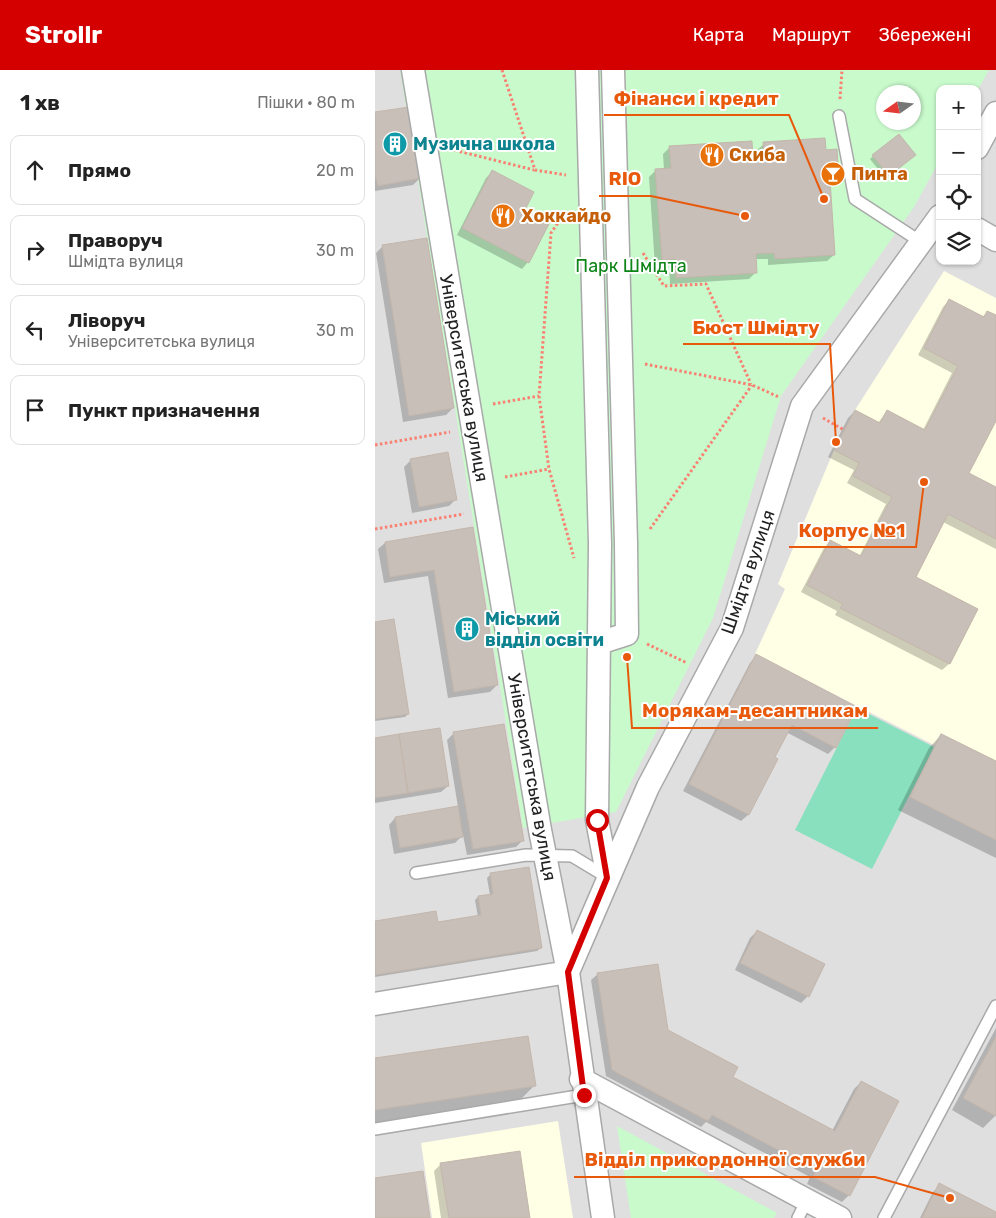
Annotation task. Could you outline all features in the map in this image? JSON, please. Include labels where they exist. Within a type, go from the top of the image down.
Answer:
[{"type":"street","name":"Університетська вулиця","points":[[413,70],[544,855],[568,972],[603,1218]]},
{"type":"street","points":[[587,70],[600,544],[597,820],[607,878]]},
{"type":"street","points":[[599,643],[627,634],[613,70]]},
{"type":"street","points":[[981,141],[996,113]]},
{"type":"street","name":"Шмідта вулиця","points":[[568,972],[607,878],[648,787],[733,628],[802,406],[937,220]]},
{"type":"street","points":[[981,231],[996,240]]},
{"type":"street","points":[[375,1004],[568,972]]},
{"type":"street","points":[[583,1087],[802,1209],[840,1218]]},
{"type":"lane","points":[[839,116],[855,199],[921,242]]},
{"type":"lane","points":[[416,873],[526,855],[544,855],[572,856],[607,878]]},
{"type":"lane","points":[[884,1218],[996,1006]]},
{"type":"lane","points":[[375,1129],[583,1087]]},
{"type":"path","points":[[503,70],[535,170]]},
{"type":"path","points":[[839,116],[842,70]]},
{"type":"path","points":[[425,143],[535,170],[590,178]]},
{"type":"path","points":[[482,481],[549,469],[539,396],[551,233],[568,210]]},
{"type":"path","points":[[638,245],[664,286],[706,284],[752,385]]},
{"type":"path","points":[[621,359],[752,385]]},
{"type":"path","points":[[626,543],[644,537],[752,385]]},
{"type":"path","points":[[375,445],[471,418],[539,396]]},
{"type":"path","points":[[375,529],[487,510]]},
{"type":"path","points":[[569,541],[600,544]]},
{"type":"path","points":[[627,634],[708,674]]},
{"type":"shaded area","points":[[375,70],[996,70],[996,1218],[375,1218]]},
{"type":"shaded area","points":[[944,271],[996,298],[996,761],[941,733],[934,745],[755,654],[785,589],[778,584],[834,450],[855,410]]},
{"type":"shaded area","points":[[558,1121],[573,1218],[432,1218],[421,1143]]},
{"type":"green space","name":"Парк Шмідта","points":[[400,70],[989,70],[980,85],[936,85],[936,167],[914,207],[781,396],[713,618],[616,812],[523,828]]},
{"type":"green space","points":[[857,708],[934,747],[872,869],[795,830]]},
{"type":"green space","points":[[617,1126],[777,1213],[774,1218],[631,1218]]},
{"type":"building","name":"Музична школа","points":[[409,107],[421,178],[378,186],[375,175],[375,112]]},
{"type":"building","points":[[899,134],[916,155],[889,176],[872,155]]},
{"type":"building","points":[[825,138],[826,150],[837,149],[839,180],[830,180],[835,255],[775,259],[774,253],[756,254],[757,273],[676,278],[675,259],[662,260],[655,169],[671,168],[669,146],[752,141],[753,162],[764,162],[763,142]]},
{"type":"building","name":"Хоккайдо","points":[[492,170],[534,192],[525,210],[550,222],[529,263],[462,228]]},
{"type":"building","points":[[427,238],[454,408],[409,416],[382,245]]},
{"type":"building","points":[[949,299],[984,317],[987,311],[996,315],[996,421],[969,473],[996,487],[996,539],[948,514],[916,577],[978,609],[950,664],[840,608],[843,604],[807,585],[830,540],[861,556],[892,497],[853,476],[859,463],[834,450],[855,410],[880,423],[887,410],[925,430],[958,366],[924,348]]},
{"type":"building","points":[[448,452],[457,500],[419,507],[410,459]]},
{"type":"building","name":"Міський відділ освіти","points":[[473,527],[498,685],[454,692],[434,570],[390,577],[385,542]]},
{"type":"building","points":[[394,619],[409,714],[375,719],[375,622]]},
{"type":"building","points":[[756,654],[857,707],[836,748],[792,725],[775,757],[778,759],[749,815],[689,784]]},
{"type":"building","points":[[504,724],[524,841],[473,849],[453,732]]},
{"type":"building","points":[[440,728],[449,786],[408,793],[399,734]]},
{"type":"building","points":[[399,734],[408,793],[375,798],[375,738]]},
{"type":"building","points":[[941,734],[996,761],[996,840],[910,797]]},
{"type":"building","points":[[458,806],[463,837],[400,848],[395,817]]},
{"type":"building","points":[[529,867],[542,948],[375,975],[375,921],[436,911],[438,922],[481,915],[478,896],[493,894],[490,873]]},
{"type":"building","points":[[757,930],[825,964],[809,997],[740,963]]},
{"type":"building","points":[[658,964],[668,1030],[738,1067],[733,1077],[835,1131],[861,1081],[899,1101],[850,1196],[813,1177],[816,1170],[712,1115],[708,1121],[612,1070],[597,973]]},
{"type":"building","points":[[528,1036],[536,1086],[375,1110],[375,1058]]},
{"type":"building","points":[[996,1037],[996,1116],[963,1098]]},
{"type":"building","points":[[520,1151],[530,1218],[449,1218],[440,1163]]},
{"type":"building","points":[[423,1171],[430,1218],[375,1218],[375,1178]]},
{"type":"building","points":[[939,1183],[996,1212],[996,1218],[922,1218]]},
{"type":"place","name":"Музична школа","points":[[395,144]]},
{"type":"place","name":"Скиба","points":[[712,155]]},
{"type":"place","name":"Пинта","points":[[833,174]]},
{"type":"place","name":"Фінанси і кредит","points":[[824,199]]},
{"type":"place","name":"Хоккайдо","points":[[503,216]]},
{"type":"place","name":"RIO","points":[[745,216]]},
{"type":"place","name":"Бюст Шмідту","points":[[836,442]]},
{"type":"place","name":"Корпус №1","points":[[924,482]]},
{"type":"place","name":"Міський відділ освіти","points":[[467,629]]},
{"type":"place","name":"Морякам-десантникам","points":[[627,657]]},
{"type":"place","name":"Відділ прикордонної служби","points":[[950,1198]]},
{"type":"route","points":[[584,1095],[568,972],[607,878],[597,820]]}]
